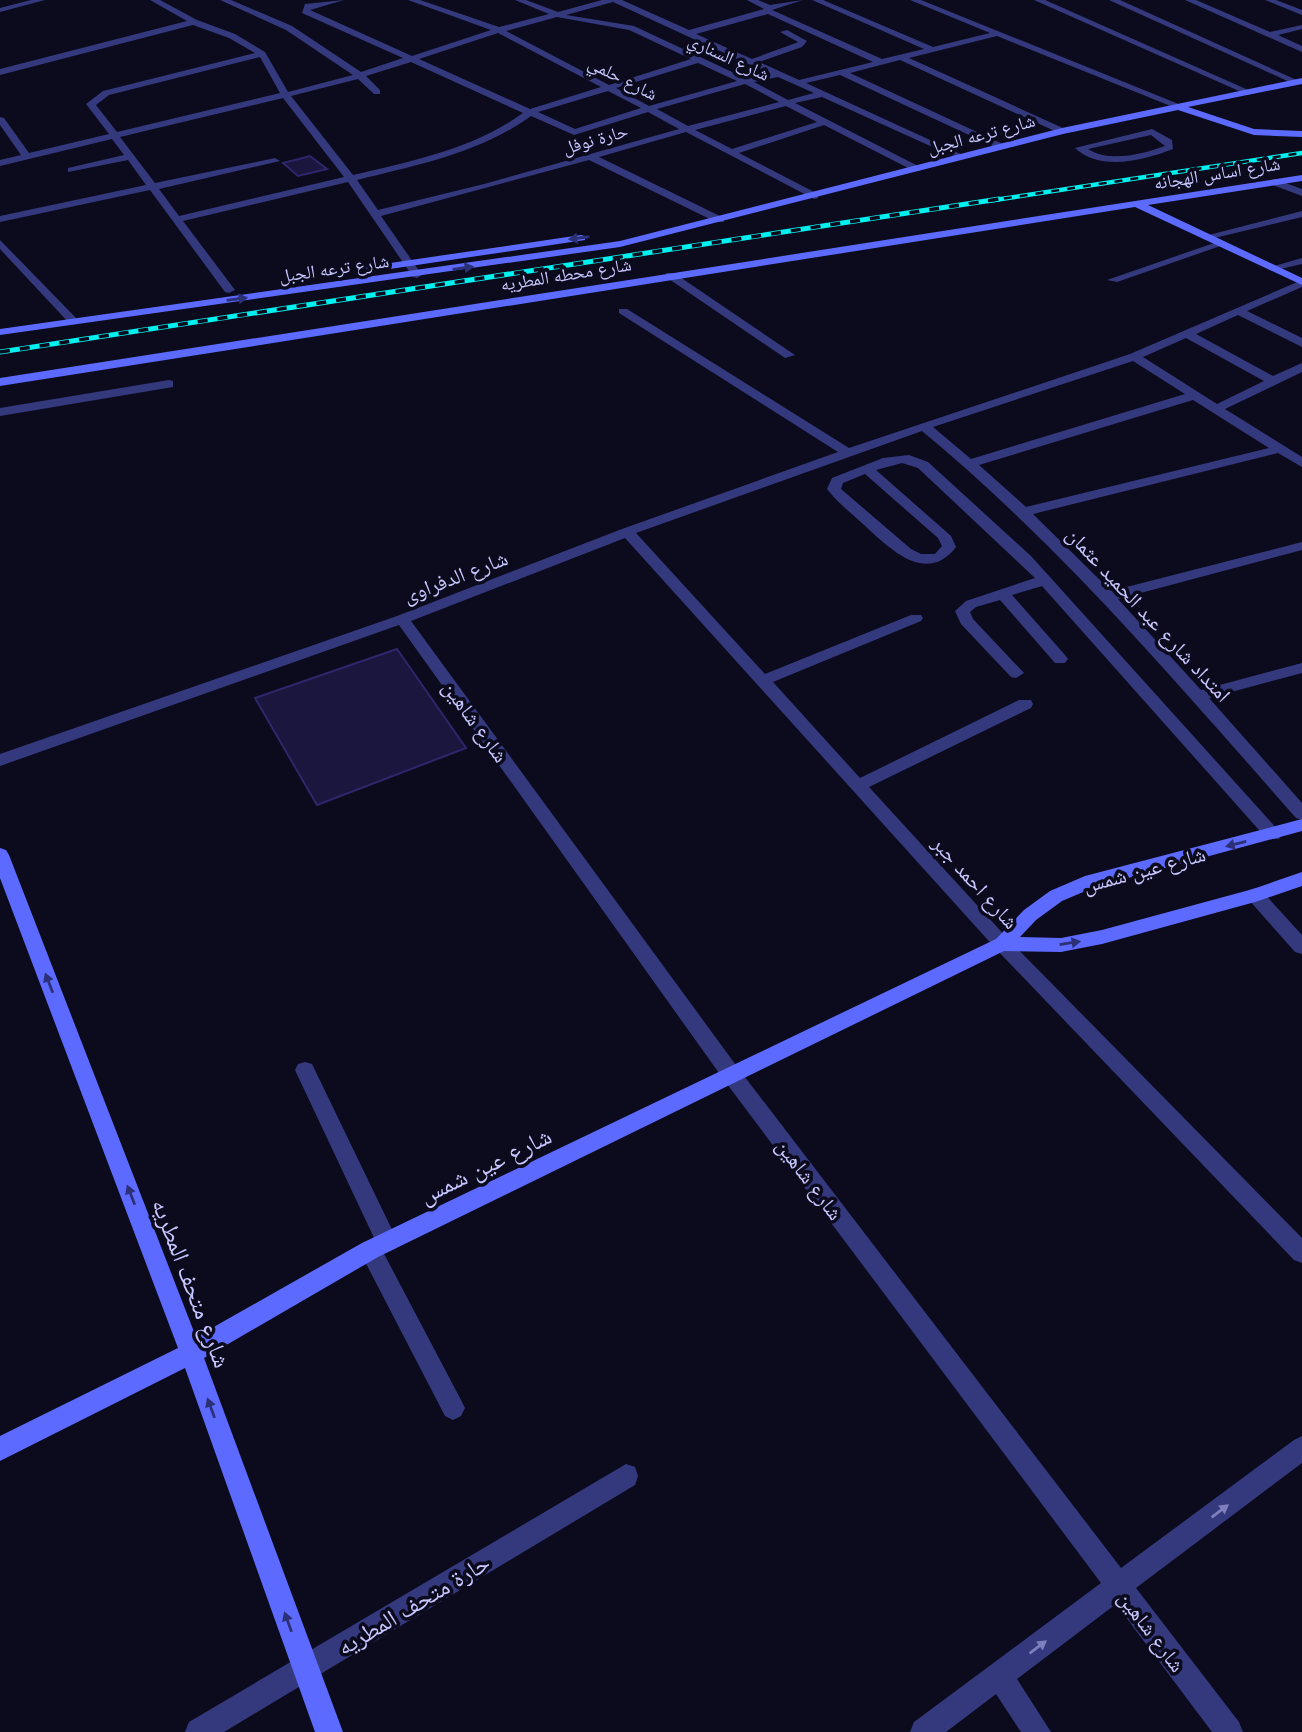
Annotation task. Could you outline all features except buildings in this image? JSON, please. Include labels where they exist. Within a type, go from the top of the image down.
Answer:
[{"type":"street","points":[[0,10],[41,0]]},
{"type":"street","points":[[224,0],[289,28],[360,76],[377,92]]},
{"type":"street","points":[[340,0],[309,6],[305,11],[574,131],[650,110],[693,94],[779,74]]},
{"type":"street","name":"شارع حلمي","points":[[412,0],[499,30],[814,196]]},
{"type":"street","name":"شارع السناري","points":[[519,0],[558,15],[631,28],[745,81],[917,169]]},
{"type":"street","points":[[0,163],[360,76],[499,30],[613,0],[962,157]]},
{"type":"street","points":[[751,0],[793,23],[881,62]]},
{"type":"street","points":[[689,33],[799,0]]},
{"type":"street","points":[[816,0],[932,50]]},
{"type":"street","points":[[914,0],[1176,105],[1251,132],[1279,136],[1302,134]]},
{"type":"street","points":[[1038,0],[1251,93]]},
{"type":"street","points":[[1113,0],[1300,81]]},
{"type":"street","points":[[1189,0],[1302,49]]},
{"type":"street","points":[[1269,0],[1302,13]]},
{"type":"street","points":[[158,1],[194,22],[232,36],[262,54],[284,93],[351,179],[417,275]]},
{"type":"street","points":[[0,72],[194,22]]},
{"type":"street","points":[[751,61],[799,45],[803,40],[777,29],[793,23]]},
{"type":"street","points":[[1269,35],[1302,27]]},
{"type":"street","points":[[797,83],[997,34]]},
{"type":"street","points":[[229,290],[92,109],[91,104],[106,93],[262,54]]},
{"type":"street","points":[[900,57],[1062,131]]},
{"type":"street","points":[[176,220],[423,161],[483,141],[504,131],[530,112],[698,60]]},
{"type":"street","points":[[841,72],[1002,147]]},
{"type":"street","name":"شارع ترعه الجبل","points":[[0,332],[417,275],[620,244],[1062,131],[1300,81]]},
{"type":"street","name":"حارة نوفل","points":[[376,214],[471,192],[686,127],[822,94]]},
{"type":"street","points":[[1125,117],[1152,132],[1171,145],[1165,149],[1107,160],[1093,157],[1080,148],[1152,132]]},
{"type":"street","points":[[1,120],[27,157]]},
{"type":"street","points":[[732,152],[825,122]]},
{"type":"street","points":[[71,170],[128,157]]},
{"type":"street","points":[[590,157],[720,220]]},
{"type":"street","points":[[0,219],[275,161]]},
{"type":"street","name":"شارع اساس الهجانه","points":[[1137,204],[1302,178]]},
{"type":"street","points":[[1275,182],[1302,193]]},
{"type":"street","points":[[1137,204],[1302,283]]},
{"type":"street","name":"شارع محطه المطريه","points":[[0,382],[1137,204]]},
{"type":"street","points":[[1206,237],[1302,214]]},
{"type":"street","name":"شارع ترعه الجبل","points":[[0,322],[604,235],[672,232]]},
{"type":"street","points":[[0,243],[74,322]]},
{"type":"street","points":[[1113,280],[1221,244]]},
{"type":"street","points":[[1272,268],[1302,261]]},
{"type":"street","points":[[670,275],[789,355]]},
{"type":"street","name":"شارع الدفراوى","points":[[0,760],[402,618],[627,532],[848,453],[1134,357],[1302,283]]},
{"type":"street","points":[[624,311],[848,453]]},
{"type":"street","points":[[1238,311],[1302,343]]},
{"type":"street","points":[[1187,334],[1273,381]]},
{"type":"street","points":[[1134,357],[1302,463]]},
{"type":"street","points":[[1216,409],[1302,367]]},
{"type":"street","points":[[0,412],[169,384]]},
{"type":"street","points":[[971,463],[1195,395]]},
{"type":"street","name":"امتداد شارع عبد الحميد عثمان","points":[[924,426],[971,463],[1110,596],[1302,814]]},
{"type":"street","points":[[1024,512],[1280,449]]},
{"type":"street","points":[[867,469],[944,536],[949,547],[946,552],[932,558],[905,554],[834,489],[837,481],[867,469],[900,458],[919,461],[1026,559],[1273,835]]},
{"type":"street","name":"شارع احمد جبر","points":[[627,532],[1002,944],[1302,1253]]},
{"type":"street","points":[[1110,596],[1302,546]]},
{"type":"street","points":[[1016,673],[962,616],[965,607],[1045,580]]},
{"type":"street","points":[[1003,594],[1060,659]]},
{"type":"street","name":"شارع شاهين","points":[[402,618],[731,1074],[1229,1732]]},
{"type":"street","points":[[762,681],[916,618]]},
{"type":"street","points":[[1197,696],[1302,668]]},
{"type":"street","points":[[858,786],[1025,704]]},
{"type":"street","name":"شارع عين شمس","points":[[0,1449],[191,1353],[378,1246],[1002,944],[1030,915],[1056,896],[1091,881],[1273,835],[1302,825]]},
{"type":"street","name":"شارع متحف المطريه","points":[[0,855],[191,1353],[329,1732]]},
{"type":"street","name":"شارع عين شمس","points":[[1002,944],[1071,943],[1255,895],[1302,879]]},
{"type":"street","points":[[1255,895],[1302,947]]},
{"type":"street","points":[[305,1070],[378,1246],[453,1408]]},
{"type":"street","points":[[924,1732],[1302,1448]]},
{"type":"street","name":"حارة متحف المطريه","points":[[199,1732],[626,1476]]},
{"type":"street","points":[[999,1676],[1037,1732]]},
{"type":"railway","points":[[988,201],[1302,153]]},
{"type":"railway","points":[[0,352],[999,199]]}]
